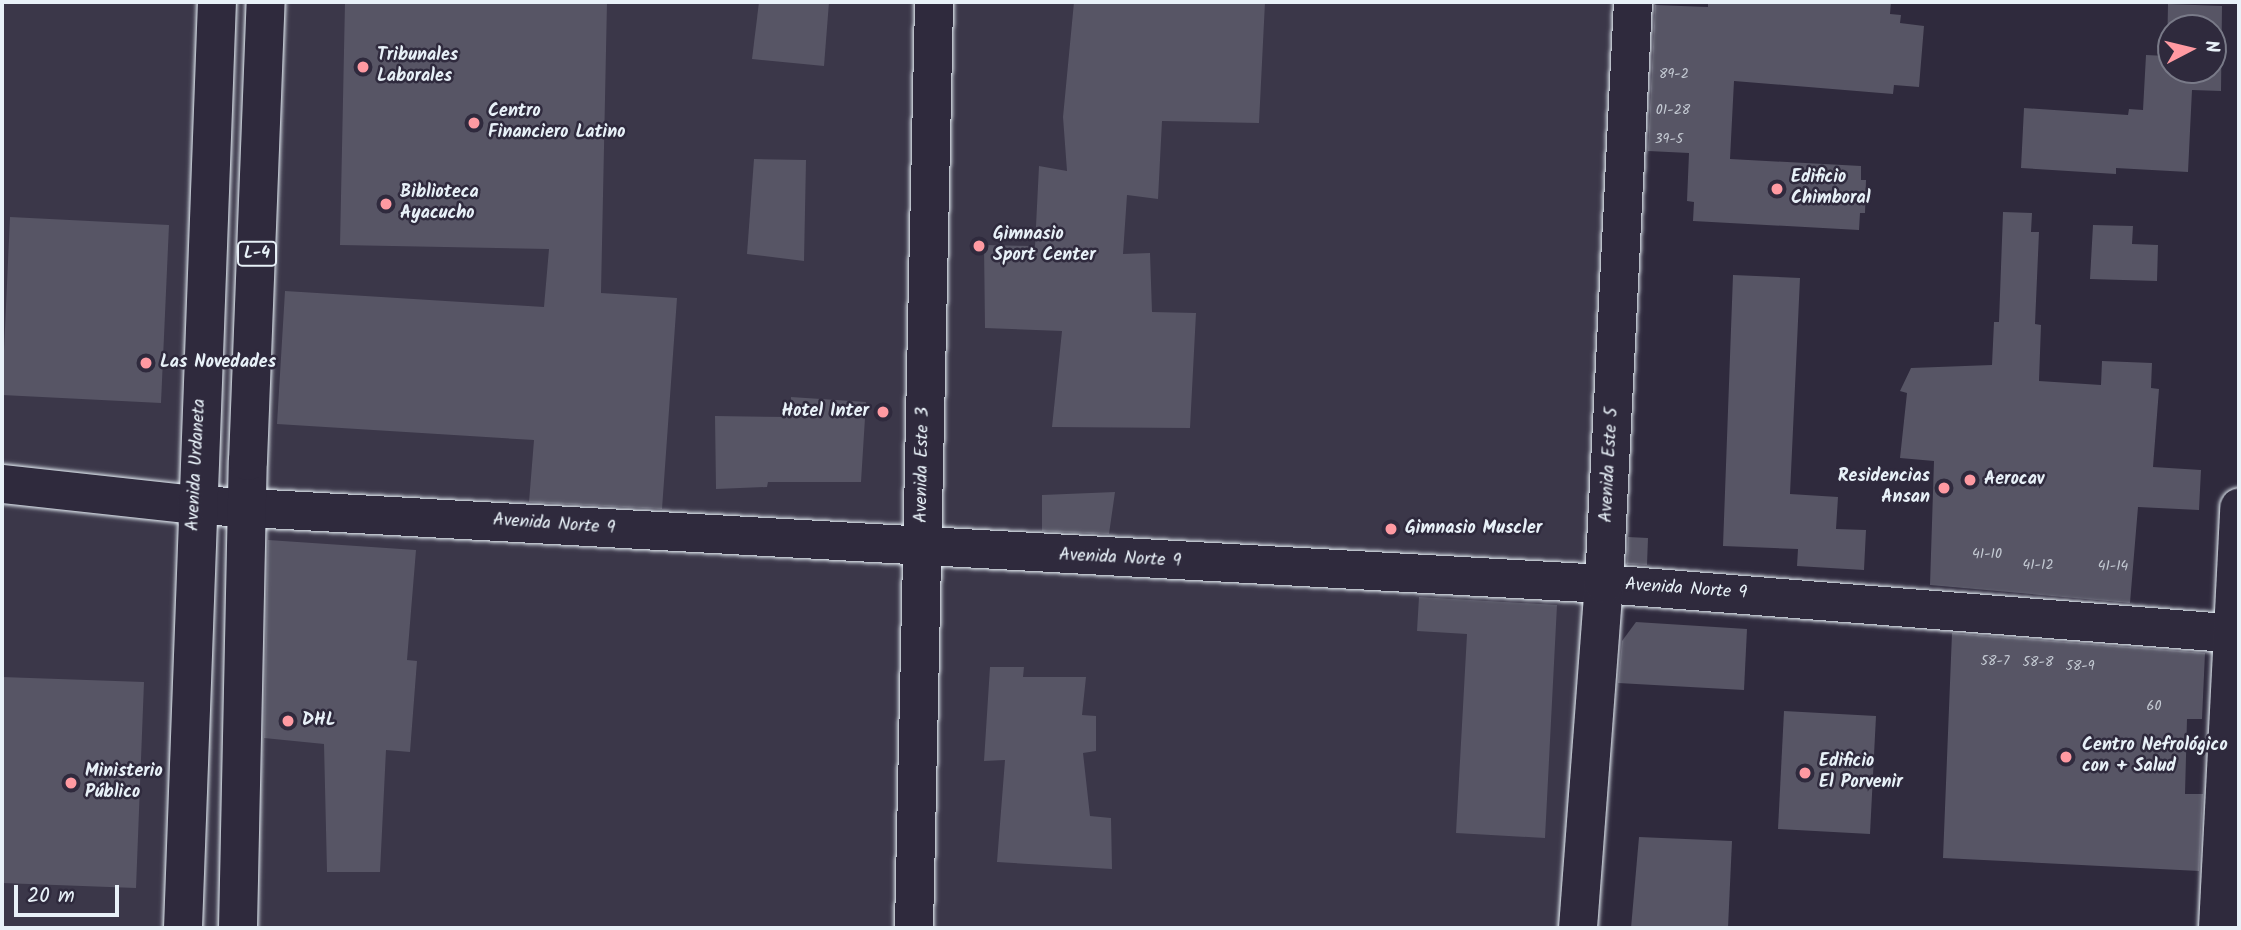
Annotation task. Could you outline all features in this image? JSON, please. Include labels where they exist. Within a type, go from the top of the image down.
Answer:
[{"type":"street","name":"Avenida Urdaneta","points":[[183,928],[196,505],[217,2]]},
{"type":"street","name":"L-4","points":[[238,928],[247,506],[266,2]]},
{"type":"street","name":"Avenida Este 3","points":[[914,928],[934,2]]},
{"type":"street","name":"Avenida Este 5","points":[[1578,928],[1604,584],[1633,2]]},
{"type":"street","name":"Avenida Norte 9","points":[[2,484],[196,505],[921,549],[1604,584],[2235,633]]},
{"type":"street","points":[[2225,917],[2239,508]]},
{"type":"shaded area","points":[[2,2],[1617,2],[1573,928],[2,928]]},
{"type":"building","points":[[345,2],[607,2],[601,293],[677,298],[662,509],[529,502],[534,440],[277,424],[285,291],[544,307],[549,249],[340,245]]},
{"type":"building","points":[[759,2],[829,2],[824,66],[752,59]]},
{"type":"building","points":[[1074,2],[1265,2],[1259,123],[1162,121],[1158,199],[1127,195],[1123,254],[1150,253],[1152,312],[1196,313],[1190,428],[1052,427],[1062,331],[985,328],[984,245],[1035,246],[1039,166],[1067,171],[1063,117]]},
{"type":"building","points":[[1708,2],[1891,2],[1890,14],[1901,15],[1900,23],[1924,26],[1919,87],[1894,85],[1893,94],[1734,81],[1730,159],[1861,166],[1861,180],[1866,180],[1865,213],[1860,213],[1859,230],[1693,221],[1694,202],[1687,201],[1689,153],[1648,151],[1655,5],[1708,7]]},
{"type":"building","points":[[2168,4],[2222,6],[2222,14],[2168,14]]},
{"type":"building","points":[[2146,55],[2157,56],[2157,84],[2221,84],[2221,91],[2192,90],[2188,172],[2116,168],[2116,174],[2021,168],[2024,108],[2128,115],[2129,109],[2143,110]]},
{"type":"building","points":[[754,159],[806,160],[804,261],[747,254]]},
{"type":"building","points":[[2003,212],[2032,213],[2031,232],[2039,232],[2035,324],[2041,325],[2039,381],[2101,385],[2102,361],[2152,363],[2151,388],[2159,389],[2153,467],[2201,470],[2199,510],[2138,507],[2130,603],[1930,585],[1934,461],[1900,458],[1907,393],[1900,391],[1911,368],[1992,365],[1994,322],[1999,322]]},
{"type":"building","points":[[10,217],[169,225],[161,403],[2,395]]},
{"type":"building","points":[[2093,225],[2133,226],[2132,244],[2158,245],[2157,281],[2090,279]]},
{"type":"building","points":[[1733,275],[1800,278],[1790,494],[1838,497],[1836,529],[1866,530],[1864,570],[1797,566],[1798,549],[1723,546]]},
{"type":"building","points":[[791,397],[866,402],[861,482],[768,482],[767,487],[716,489],[715,416],[790,417]]},
{"type":"building","points":[[1115,492],[1109,534],[1042,531],[1042,495]]},
{"type":"building","points":[[1628,537],[1648,538],[1647,565],[1627,564]]},
{"type":"building","points":[[268,540],[416,550],[407,660],[417,661],[410,752],[386,750],[380,872],[327,872],[324,744],[264,738]]},
{"type":"building","points":[[1419,597],[1557,605],[1545,838],[1456,833],[1467,634],[1417,631]]},
{"type":"building","points":[[1636,622],[1747,629],[1744,690],[1618,683],[1622,641]]},
{"type":"building","name":"Centro Nefrológico con + Salud","points":[[1952,633],[2205,653],[2202,719],[2187,719],[2185,794],[2203,794],[2199,871],[1943,858]]},
{"type":"building","points":[[990,667],[1024,667],[1023,677],[1086,677],[1082,715],[1096,716],[1096,751],[1083,753],[1090,816],[1111,818],[1112,869],[997,862],[1005,760],[984,761]]},
{"type":"building","name":"Ministerio Público","points":[[2,677],[144,682],[136,888],[2,883]]},
{"type":"building","name":"Edificio El Porvenir","points":[[1784,711],[1876,716],[1870,834],[1778,829]]},
{"type":"building","points":[[1639,837],[1732,841],[1728,928],[1631,928]]},
{"type":"place","name":"Tribunales Laborales","points":[[363,67]]},
{"type":"place","name":"Centro Financiero Latino","points":[[474,123]]},
{"type":"place","name":"Edificio Chimboral","points":[[1777,189]]},
{"type":"place","name":"Biblioteca Ayacucho","points":[[386,204]]},
{"type":"place","name":"Gimnasio Sport Center","points":[[979,246]]},
{"type":"place","name":"Las Novedades","points":[[146,363]]},
{"type":"place","name":"Hotel Inter","points":[[883,412]]},
{"type":"place","name":"Aerocav","points":[[1970,480]]},
{"type":"place","name":"Residencias Ansan","points":[[1944,488]]},
{"type":"place","name":"Gimnasio Muscler","points":[[1391,529]]},
{"type":"place","name":"DHL","points":[[288,721]]},
{"type":"place","name":"Centro Nefrológico con + Salud","points":[[2066,757]]},
{"type":"place","name":"Edificio El Porvenir","points":[[1805,773]]},
{"type":"place","name":"Ministerio Público","points":[[71,783]]}]
